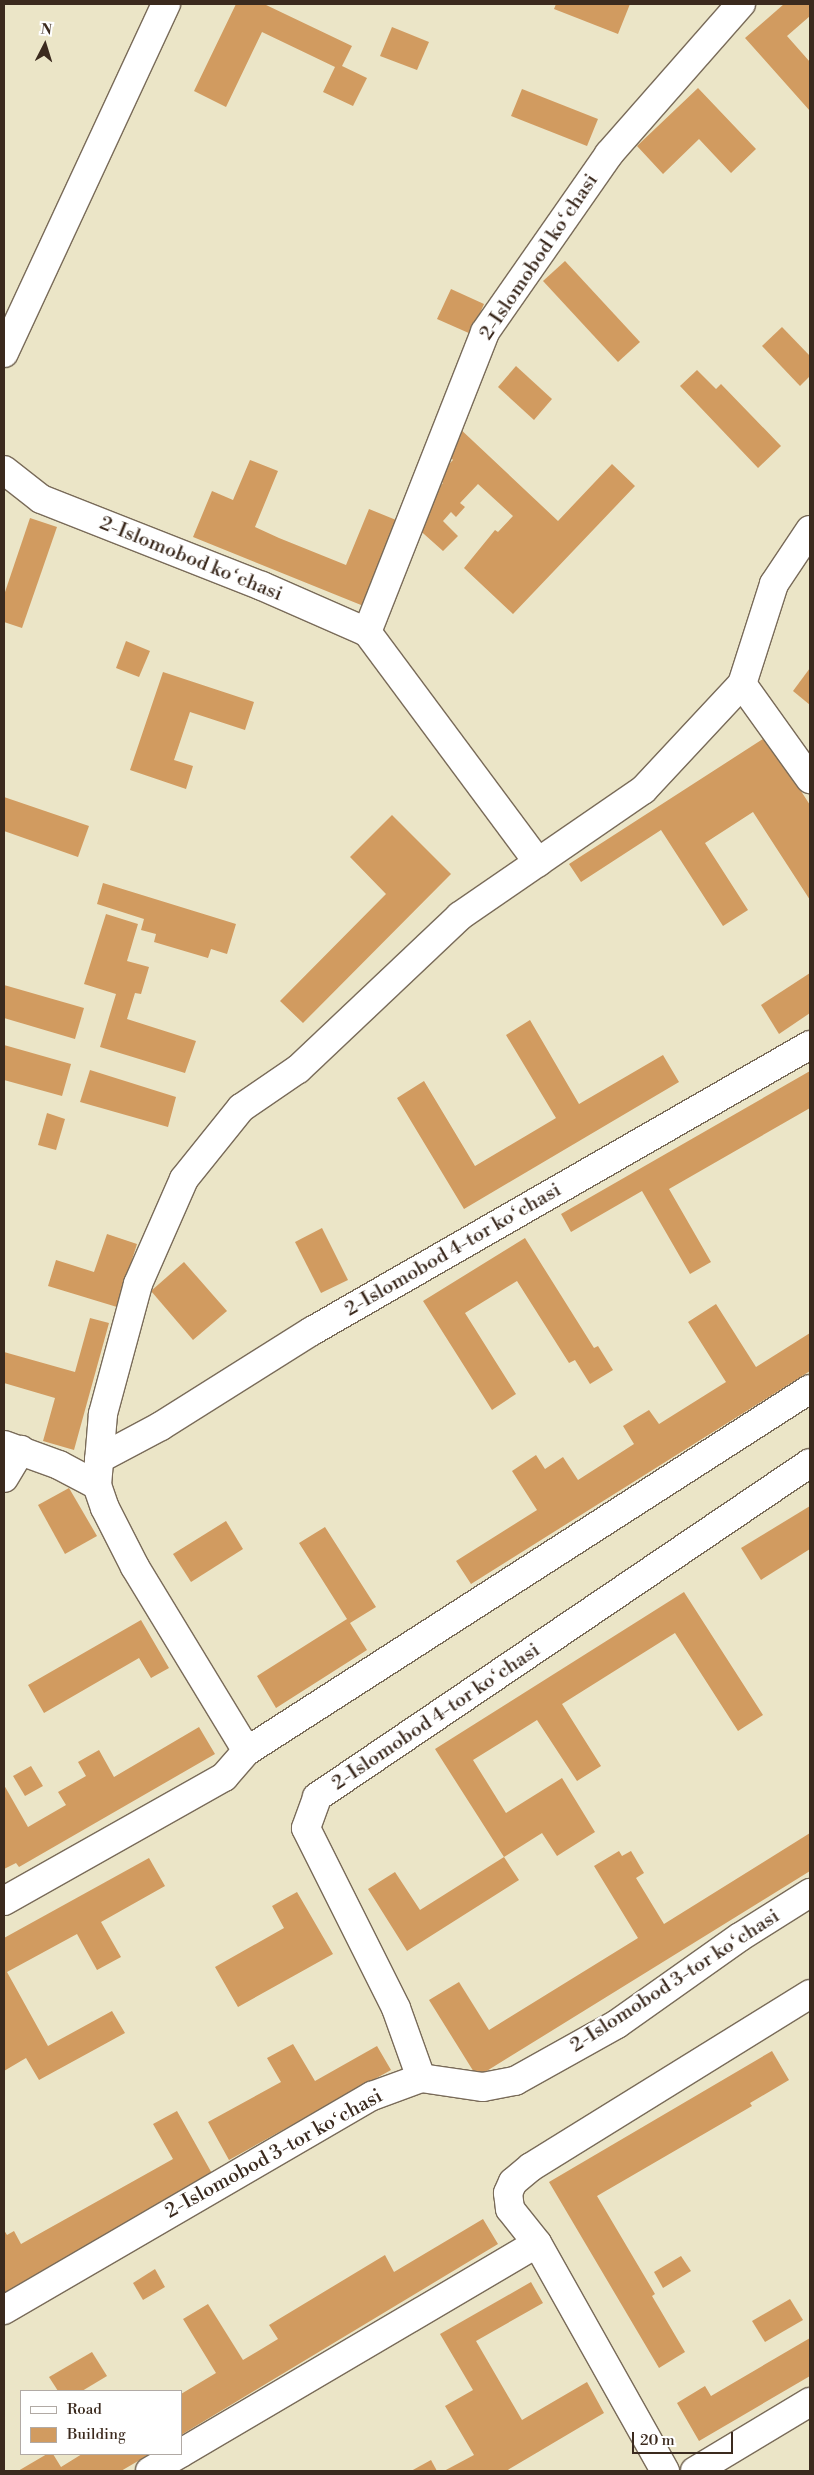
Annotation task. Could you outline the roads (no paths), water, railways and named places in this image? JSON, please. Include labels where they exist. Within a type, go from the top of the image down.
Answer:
[{"type":"street","points":[[4,353],[166,4]]},
{"type":"street","name":"2-Islomobod koʻchasi","points":[[367,632],[485,332],[609,154],[741,4]]},
{"type":"street","name":"2-Islomobod koʻchasi","points":[[10,476],[41,499],[262,586],[367,632],[538,862]]},
{"type":"street","points":[[247,1751],[135,1567],[100,1484],[103,1414],[138,1284],[184,1179],[241,1108],[298,1069],[460,916],[643,790],[742,684],[774,584],[810,530]]},
{"type":"street","points":[[742,684],[810,779]]},
{"type":"street","name":"2-Islomobod 4-tor koʻchasi","points":[[100,1484],[161,1426],[312,1331],[810,1045]]},
{"type":"street","points":[[4,1901],[224,1777],[247,1751],[810,1389]]},
{"type":"street","points":[[4,1478],[12,1448],[100,1484]]},
{"type":"street","name":"2-Islomobod 4-tor koʻchasi","points":[[421,2078],[396,2008],[306,1828],[317,1797],[810,1463]]},
{"type":"street","name":"2-Islomobod 3-tor koʻchasi","points":[[4,2310],[372,2096],[421,2078],[483,2087],[515,2081],[617,2024],[740,1937],[810,1893]]},
{"type":"street","points":[[665,2471],[537,2243],[510,2209],[508,2193],[513,2182],[531,2167],[810,1994]]},
{"type":"street","points":[[182,2452],[537,2243]]},
{"type":"street","points":[[695,2471],[810,2402]]},
{"type":"street","points":[[150,2471],[177,2455]]}]
